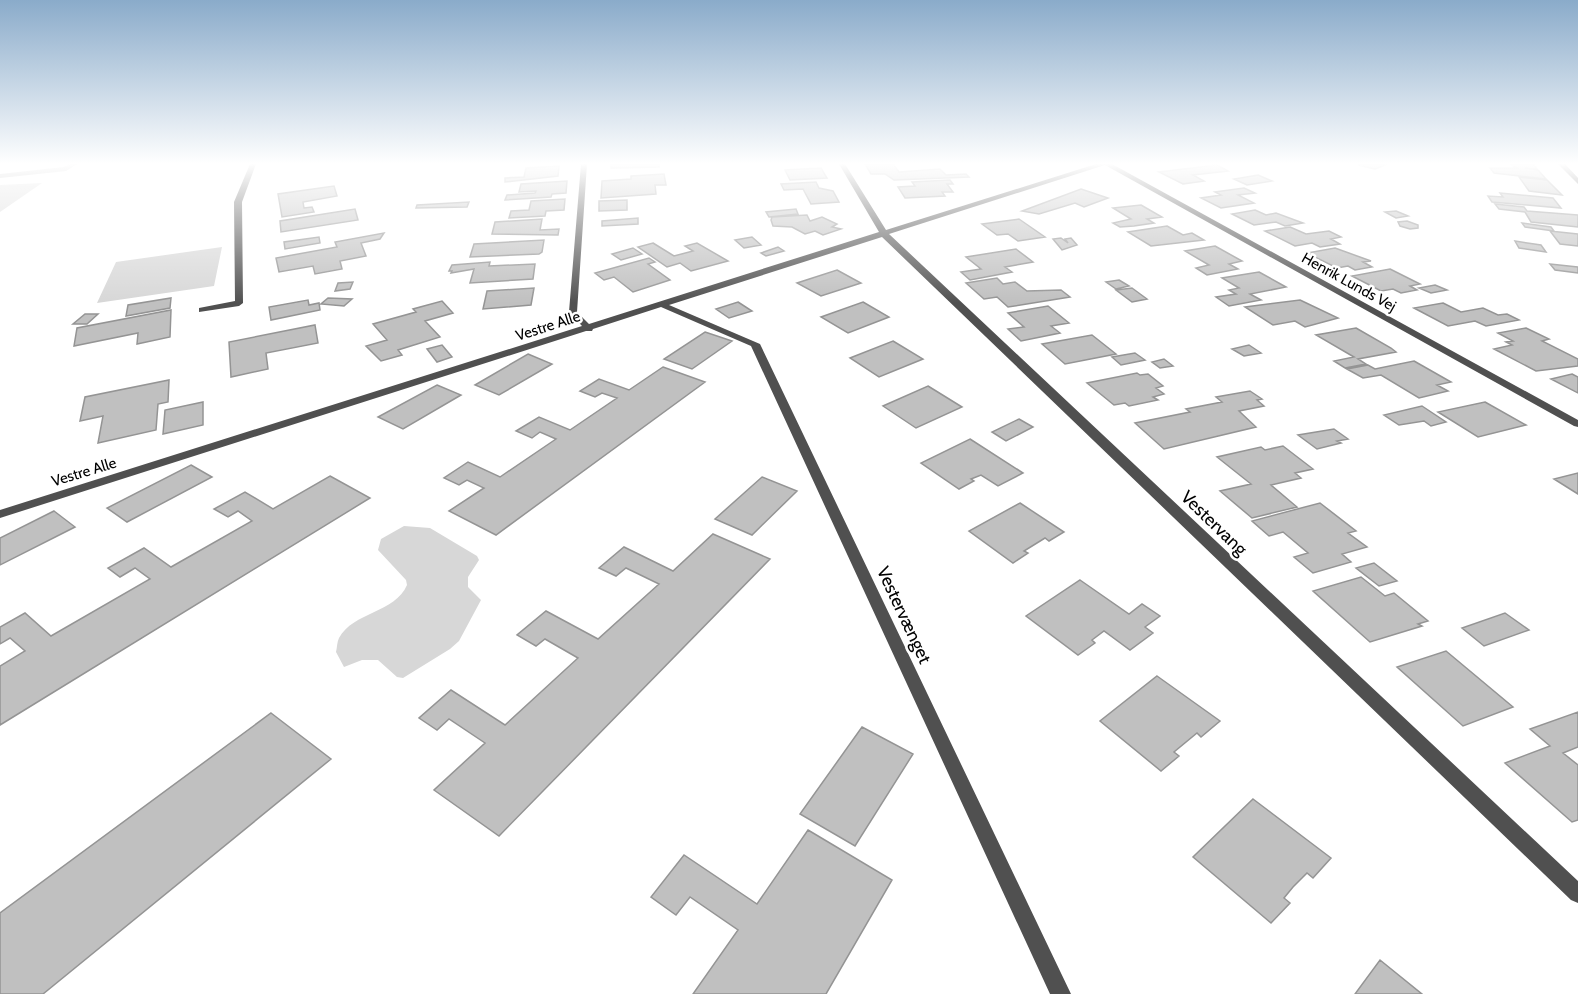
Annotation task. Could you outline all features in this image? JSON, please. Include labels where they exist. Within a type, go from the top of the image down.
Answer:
[{"type":"street","points":[[202,310],[239,303],[238,210]]},
{"type":"street","points":[[581,210],[573,312],[589,329]]},
{"type":"street","name":"Vestervang","points":[[870,210],[884,234],[1578,894]]},
{"type":"street","name":"Vestre Alle","points":[[0,514],[959,210]]},
{"type":"street","name":"Henrik Lunds Vej","points":[[1189,210],[1578,424]]},
{"type":"street","name":"Vestervænget","points":[[663,305],[755,344],[1061,994]]},
{"type":"shaded area","points":[[222,247],[214,286],[97,303],[116,262]]},
{"type":"shaded area","points":[[404,526],[430,528],[477,556],[479,560],[468,577],[468,587],[481,600],[459,641],[403,678],[397,677],[378,660],[362,660],[344,667],[336,652],[337,643],[345,629],[393,601],[407,585],[406,580],[378,550],[381,539]]},
{"type":"building","points":[[281,210],[314,212],[282,217]]},
{"type":"building","points":[[346,210],[355,210],[358,220],[281,232],[280,221]]},
{"type":"building","points":[[557,210],[546,211],[545,216],[509,218],[511,211]]},
{"type":"building","points":[[797,210],[798,214],[769,217],[766,212]]},
{"type":"building","points":[[1024,210],[1051,210],[1039,214]]},
{"type":"building","points":[[1117,210],[1150,210],[1162,217],[1147,219],[1154,223],[1134,226],[1120,227],[1113,223],[1131,219]]},
{"type":"building","points":[[1256,210],[1266,215],[1276,213],[1303,223],[1285,226],[1276,222],[1254,225],[1232,214]]},
{"type":"building","points":[[1511,210],[1578,215],[1578,227],[1531,222],[1525,212]]},
{"type":"building","points":[[1396,211],[1408,216],[1396,218],[1385,212]]},
{"type":"building","points":[[807,215],[810,221],[822,217],[837,224],[832,227],[841,229],[823,235],[815,231],[805,234],[792,227],[773,226],[771,220],[772,217]]},
{"type":"building","points":[[638,218],[638,224],[602,226],[602,221]]},
{"type":"building","points":[[542,219],[540,230],[559,229],[558,235],[492,234],[495,222]]},
{"type":"building","points":[[1019,219],[1045,237],[1018,241],[1008,234],[997,235],[982,224]]},
{"type":"building","points":[[1407,221],[1418,225],[1418,228],[1410,229],[1400,226],[1398,222]]},
{"type":"building","points":[[1522,223],[1551,227],[1554,231],[1525,227]]},
{"type":"building","points":[[1167,226],[1183,235],[1192,233],[1204,240],[1151,246],[1128,232]]},
{"type":"building","points":[[1290,227],[1306,234],[1329,231],[1341,237],[1331,239],[1340,244],[1320,247],[1312,243],[1295,246],[1265,231]]},
{"type":"building","points":[[1550,231],[1578,234],[1578,246],[1560,244]]},
{"type":"building","points":[[384,233],[380,239],[361,243],[366,256],[340,261],[342,269],[315,274],[313,266],[279,272],[276,258],[337,247],[335,242]]},
{"type":"building","points":[[319,237],[320,243],[285,249],[284,242]]},
{"type":"building","points":[[752,237],[761,245],[744,248],[735,240]]},
{"type":"building","points":[[1061,238],[1068,243],[1065,239],[1071,238],[1077,245],[1062,250],[1053,239]]},
{"type":"building","points":[[544,240],[542,252],[539,254],[470,257],[474,244]]},
{"type":"building","points":[[1515,241],[1541,245],[1546,252],[1519,248]]},
{"type":"building","points":[[653,243],[674,256],[693,251],[685,246],[697,243],[728,261],[691,271],[680,263],[667,267],[638,247]]},
{"type":"building","points":[[1215,246],[1242,261],[1229,264],[1238,269],[1207,275],[1196,268],[1209,265],[1185,251]]},
{"type":"building","points":[[778,247],[784,251],[766,256],[761,253]]},
{"type":"building","points":[[633,248],[642,254],[621,260],[612,254]]},
{"type":"building","points":[[1335,248],[1371,261],[1363,262],[1372,267],[1355,270],[1348,266],[1337,268],[1307,253]]},
{"type":"building","points":[[1016,249],[1033,262],[1005,267],[1012,272],[970,280],[961,272],[981,269],[966,257]]},
{"type":"building","points":[[649,258],[655,262],[648,264],[670,280],[633,292],[614,277],[604,280],[595,273]]},
{"type":"building","points":[[490,262],[489,266],[535,264],[533,279],[470,283],[474,269],[451,273],[452,271],[449,271],[452,265]]},
{"type":"building","points":[[1550,264],[1578,267],[1578,273],[1555,270]]},
{"type":"building","points":[[1390,269],[1420,284],[1410,286],[1417,290],[1401,293],[1393,289],[1381,291],[1352,276]]},
{"type":"building","points":[[837,270],[861,283],[821,296],[797,283]]},
{"type":"building","points":[[1259,272],[1286,287],[1250,294],[1261,300],[1229,306],[1216,297],[1236,294],[1229,290],[1239,288],[1222,278]]},
{"type":"building","points":[[997,278],[1003,284],[1015,282],[1027,291],[1061,290],[1070,297],[1008,307],[997,297],[984,299],[966,283]]},
{"type":"building","points":[[1119,280],[1129,286],[1116,289],[1106,282]]},
{"type":"building","points":[[353,282],[350,289],[335,291],[338,283]]},
{"type":"building","points":[[1435,285],[1447,290],[1431,293],[1419,288]]},
{"type":"building","points":[[534,288],[531,305],[483,309],[487,291]]},
{"type":"building","points":[[1132,288],[1147,299],[1132,302],[1116,290]]},
{"type":"building","points":[[171,298],[170,308],[126,316],[128,305]]},
{"type":"building","points":[[328,298],[352,299],[344,306],[321,304]]},
{"type":"building","points":[[308,300],[309,305],[319,303],[320,310],[271,320],[269,307]]},
{"type":"building","points":[[1300,300],[1338,318],[1305,327],[1295,321],[1273,325],[1245,307]]},
{"type":"building","points":[[442,301],[453,313],[425,321],[440,337],[398,350],[402,355],[381,361],[366,346],[387,340],[373,324],[416,312],[413,309]]},
{"type":"building","points":[[738,302],[752,311],[729,318],[716,309]]},
{"type":"building","points":[[863,302],[889,317],[848,333],[821,317]]},
{"type":"building","points":[[1443,303],[1461,312],[1483,308],[1498,315],[1507,314],[1519,320],[1486,326],[1475,321],[1448,326],[1414,308]]},
{"type":"building","points":[[1048,306],[1069,323],[1051,326],[1060,333],[1021,341],[1008,329],[1024,327],[1008,313]]},
{"type":"building","points":[[171,310],[170,337],[137,344],[138,333],[74,346],[77,328]]},
{"type":"building","points":[[85,314],[98,314],[87,324],[73,324]]},
{"type":"building","points":[[315,325],[318,343],[266,353],[268,369],[231,377],[229,342]]},
{"type":"building","points":[[1356,328],[1396,352],[1358,359],[1366,364],[1345,368],[1334,361],[1354,357],[1316,335]]},
{"type":"building","points":[[1526,328],[1549,339],[1542,341],[1578,359],[1578,366],[1536,371],[1494,349],[1512,345],[1506,342],[1513,341],[1498,333]]},
{"type":"building","points":[[705,332],[732,341],[692,369],[664,359]]},
{"type":"building","points":[[1092,335],[1116,354],[1065,364],[1042,344]]},
{"type":"building","points":[[893,341],[923,359],[879,377],[850,358]]},
{"type":"building","points":[[442,345],[452,357],[437,362],[427,349]]},
{"type":"building","points":[[1249,345],[1261,353],[1244,356],[1232,349]]},
{"type":"building","points":[[1135,353],[1145,360],[1121,365],[1112,357]]},
{"type":"building","points":[[528,354],[552,364],[499,395],[475,385]]},
{"type":"building","points":[[1164,359],[1173,366],[1160,368],[1152,362]]},
{"type":"building","points":[[1414,361],[1451,382],[1437,385],[1448,391],[1419,398],[1381,375],[1363,378],[1347,369],[1368,365],[1375,369]]},
{"type":"building","points":[[663,367],[705,382],[496,535],[449,511],[484,488],[467,480],[459,485],[444,478],[468,462],[500,477],[556,439],[540,432],[532,438],[516,431],[539,417],[570,430],[617,398],[602,393],[595,397],[580,391],[599,379],[629,390]]},
{"type":"building","points":[[1137,373],[1148,374],[1163,386],[1156,388],[1164,394],[1153,397],[1158,400],[1129,406],[1125,403],[1114,405],[1087,383]]},
{"type":"building","points":[[1572,374],[1578,377],[1578,393],[1551,379]]},
{"type":"building","points":[[169,380],[168,402],[158,404],[156,430],[98,443],[103,416],[80,421],[85,397]]},
{"type":"building","points":[[437,385],[461,395],[403,429],[378,417]]},
{"type":"building","points":[[928,386],[962,407],[916,428],[883,406]]},
{"type":"building","points":[[1250,391],[1262,399],[1257,400],[1264,406],[1239,411],[1256,427],[1164,449],[1135,423],[1190,412],[1186,409],[1222,402],[1216,397]]},
{"type":"building","points":[[203,402],[203,425],[163,434],[165,410]]},
{"type":"building","points":[[1485,402],[1526,425],[1478,437],[1438,412]]},
{"type":"building","points":[[1422,406],[1446,422],[1431,426],[1424,421],[1399,425],[1384,415]]},
{"type":"building","points":[[1019,419],[1033,427],[1006,441],[992,432]]},
{"type":"building","points":[[1334,429],[1348,439],[1317,449],[1298,435]]},
{"type":"building","points":[[970,439],[1023,473],[998,486],[981,475],[971,479],[974,481],[959,489],[921,463]]},
{"type":"building","points":[[1283,446],[1313,469],[1295,473],[1301,478],[1271,485],[1297,507],[1252,518],[1220,491],[1251,484],[1217,457],[1261,447],[1265,450]]},
{"type":"building","points":[[191,465],[212,477],[127,522],[107,508]]},
{"type":"building","points":[[1578,473],[1578,494],[1554,479]]},
{"type":"building","points":[[330,476],[370,498],[0,725],[0,666],[25,651],[10,638],[0,644],[0,627],[25,613],[51,636],[150,579],[135,568],[120,577],[108,568],[144,548],[171,567],[252,521],[238,511],[228,517],[214,509],[245,492],[273,509]]},
{"type":"building","points":[[762,477],[797,491],[752,535],[715,519]]},
{"type":"building","points":[[1020,503],[1064,532],[1049,541],[1045,538],[1024,551],[1028,553],[1013,563],[969,531]]},
{"type":"building","points":[[1320,503],[1356,531],[1348,533],[1367,547],[1342,554],[1351,562],[1313,573],[1294,557],[1308,553],[1283,532],[1269,536],[1252,521]]},
{"type":"building","points":[[54,511],[75,527],[0,565],[0,538]]},
{"type":"building","points":[[713,534],[770,559],[499,836],[434,790],[485,743],[449,719],[437,730],[419,718],[451,690],[505,725],[578,658],[545,639],[536,646],[517,635],[546,611],[598,639],[659,584],[626,568],[616,576],[599,568],[624,547],[673,571]]},
{"type":"building","points":[[1374,563],[1397,581],[1379,586],[1356,568]]},
{"type":"building","points":[[1361,577],[1385,596],[1394,593],[1428,621],[1418,624],[1422,626],[1370,642],[1313,591]]},
{"type":"building","points":[[1080,580],[1129,614],[1142,604],[1160,616],[1145,627],[1153,633],[1130,650],[1104,631],[1092,640],[1095,643],[1078,655],[1026,616]]},
{"type":"building","points":[[1505,613],[1529,630],[1484,646],[1462,628]]},
{"type":"building","points":[[1446,651],[1513,707],[1463,726],[1397,667]]},
{"type":"building","points":[[1157,676],[1220,721],[1201,737],[1197,733],[1174,752],[1179,756],[1161,771],[1100,721]]},
{"type":"building","points":[[1578,712],[1578,747],[1563,753],[1578,765],[1578,820],[1572,822],[1505,763],[1550,746],[1530,729]]},
{"type":"building","points":[[271,713],[331,759],[43,994],[0,994],[0,913]]},
{"type":"building","points":[[862,727],[913,754],[855,846],[800,814]]},
{"type":"building","points":[[1253,799],[1331,858],[1313,878],[1307,873],[1293,887],[1284,898],[1290,903],[1271,923],[1193,857]]},
{"type":"building","points":[[808,830],[892,880],[826,994],[693,994],[738,930],[690,897],[676,915],[651,897],[684,855],[757,904]]},
{"type":"building","points":[[1380,960],[1422,994],[1355,994]]}]
